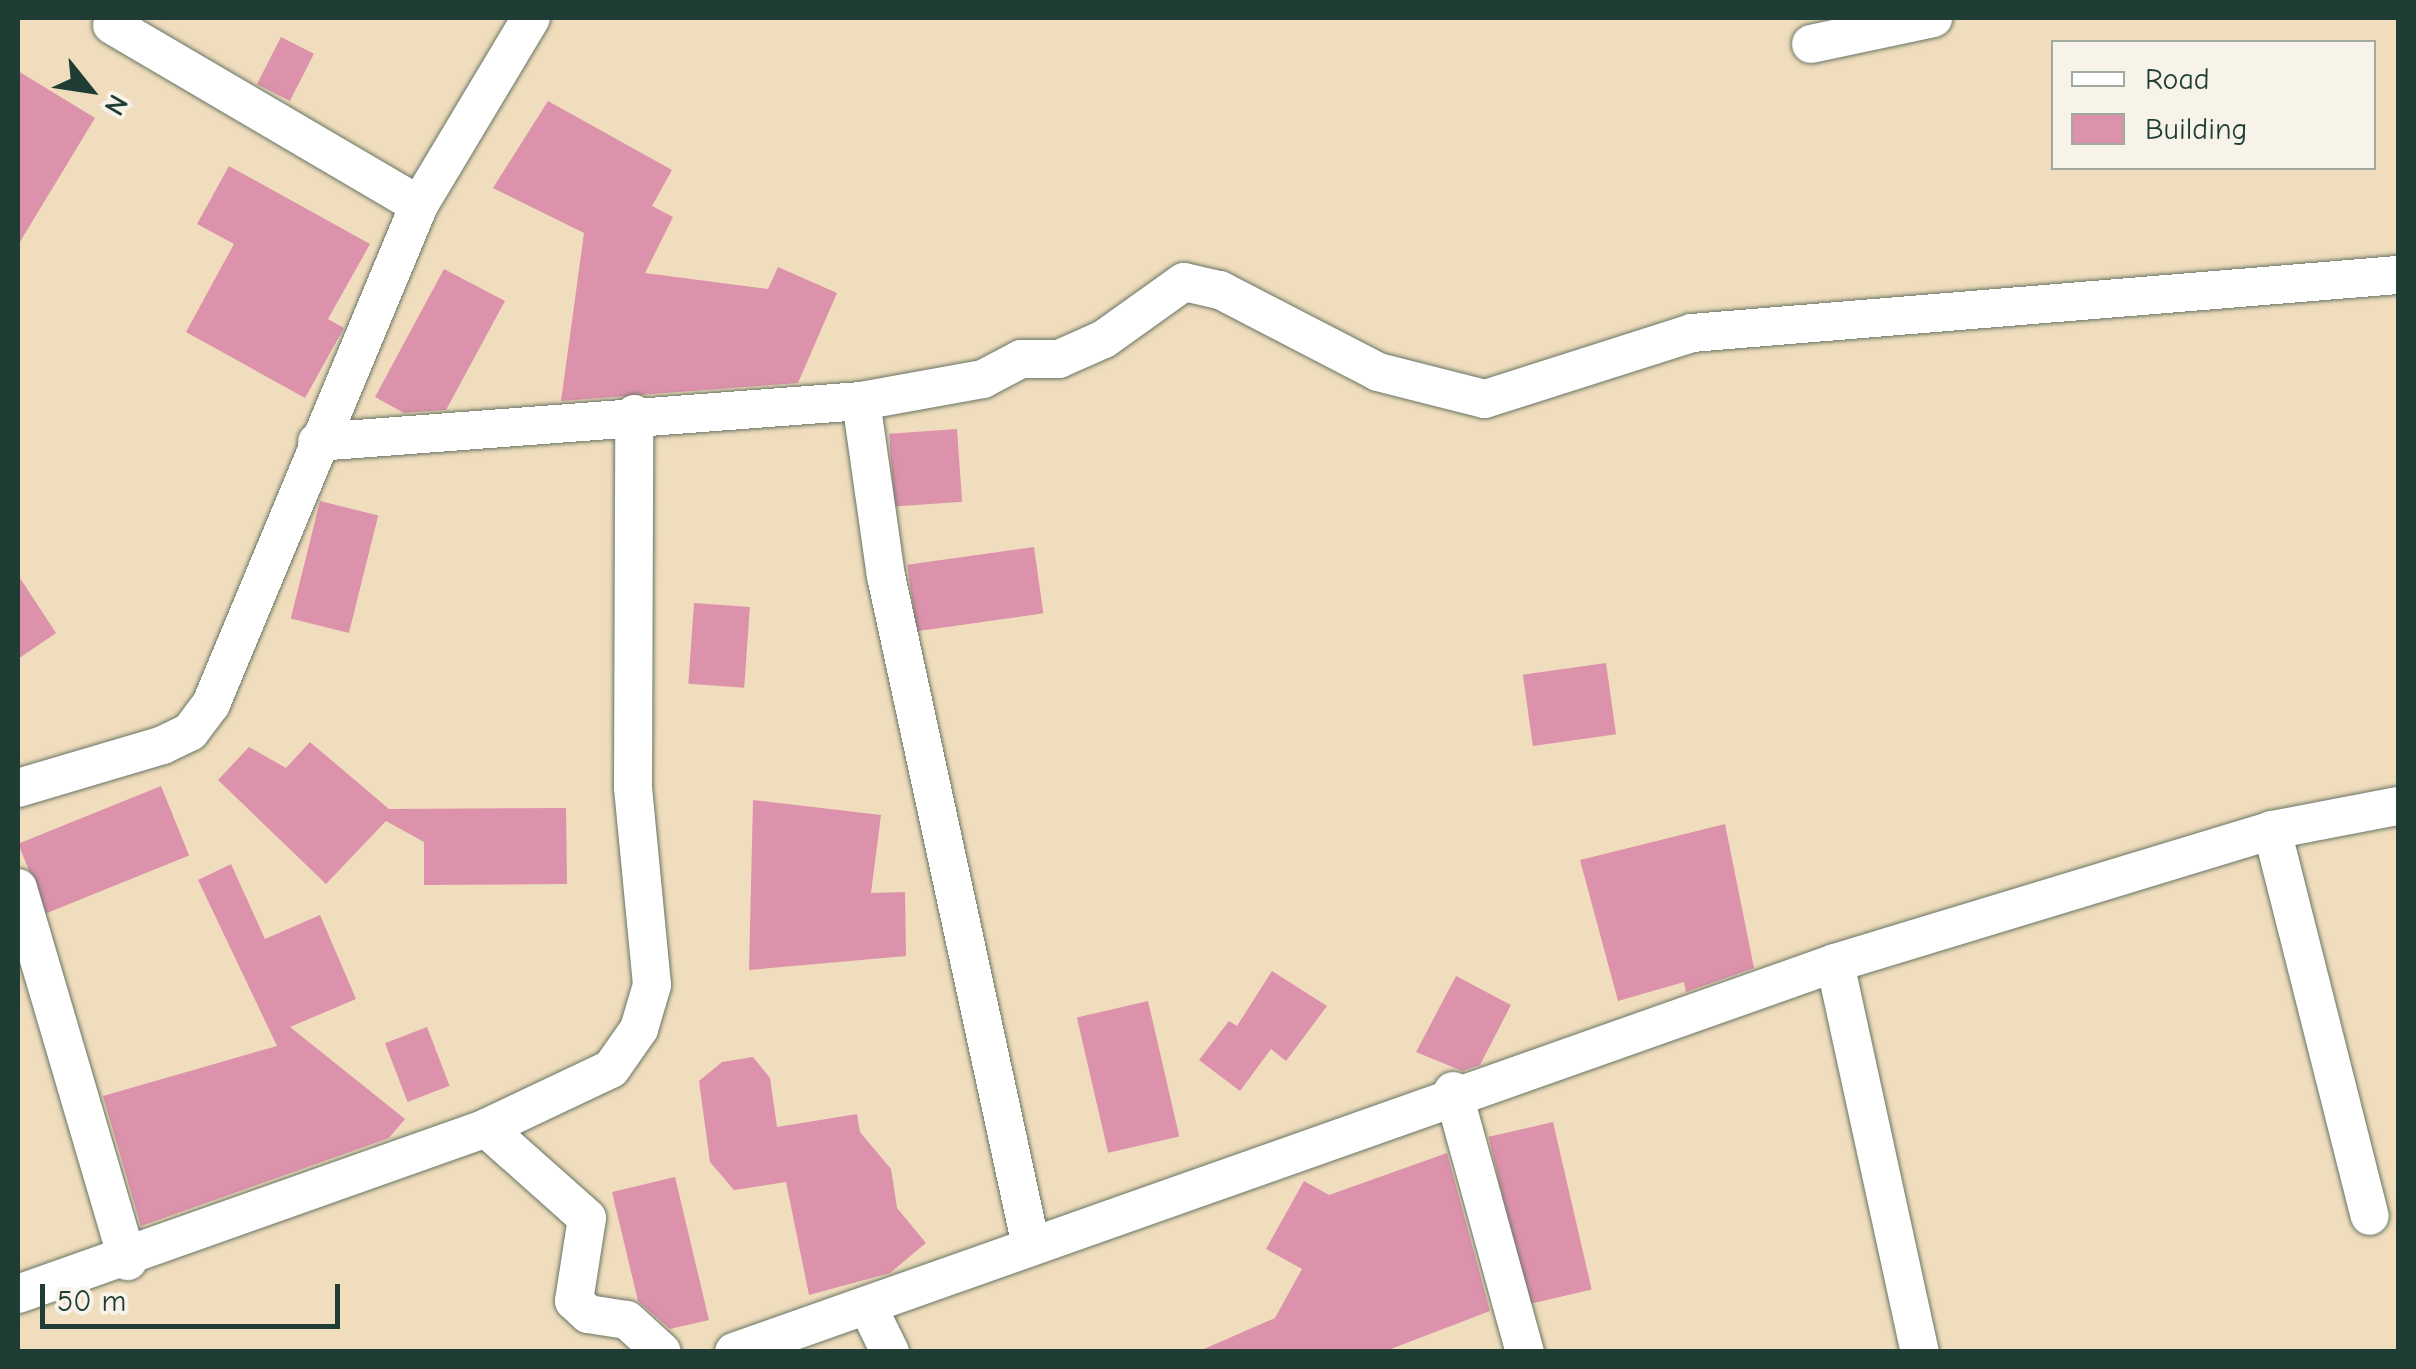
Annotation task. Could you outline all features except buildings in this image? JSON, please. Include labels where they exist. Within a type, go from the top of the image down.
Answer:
[{"type":"street","points":[[18,788],[190,732],[211,704],[419,204],[531,18]]},
{"type":"street","points":[[1810,44],[1933,18]]},
{"type":"street","points":[[112,25],[419,204]]},
{"type":"street","points":[[317,442],[634,414],[860,401],[983,380],[1034,355],[1058,359],[1184,282],[1220,290],[1378,372],[1485,399],[1692,333],[2398,275]]},
{"type":"street","points":[[860,401],[886,576],[1031,1246]]},
{"type":"street","points":[[18,1294],[128,1261],[486,1128],[611,1069],[640,1029],[652,985],[633,787],[634,414]]},
{"type":"street","points":[[734,1352],[869,1308],[1452,1091],[1834,963],[2272,830],[2398,806]]},
{"type":"street","points":[[2272,830],[2370,1216]]},
{"type":"street","points":[[18,888],[128,1261]]},
{"type":"street","points":[[1834,963],[1920,1352]]},
{"type":"street","points":[[1452,1091],[1525,1352]]},
{"type":"street","points":[[486,1128],[587,1218],[574,1301],[588,1314],[638,1326],[662,1352]]},
{"type":"street","points":[[869,1308],[890,1352]]}]
